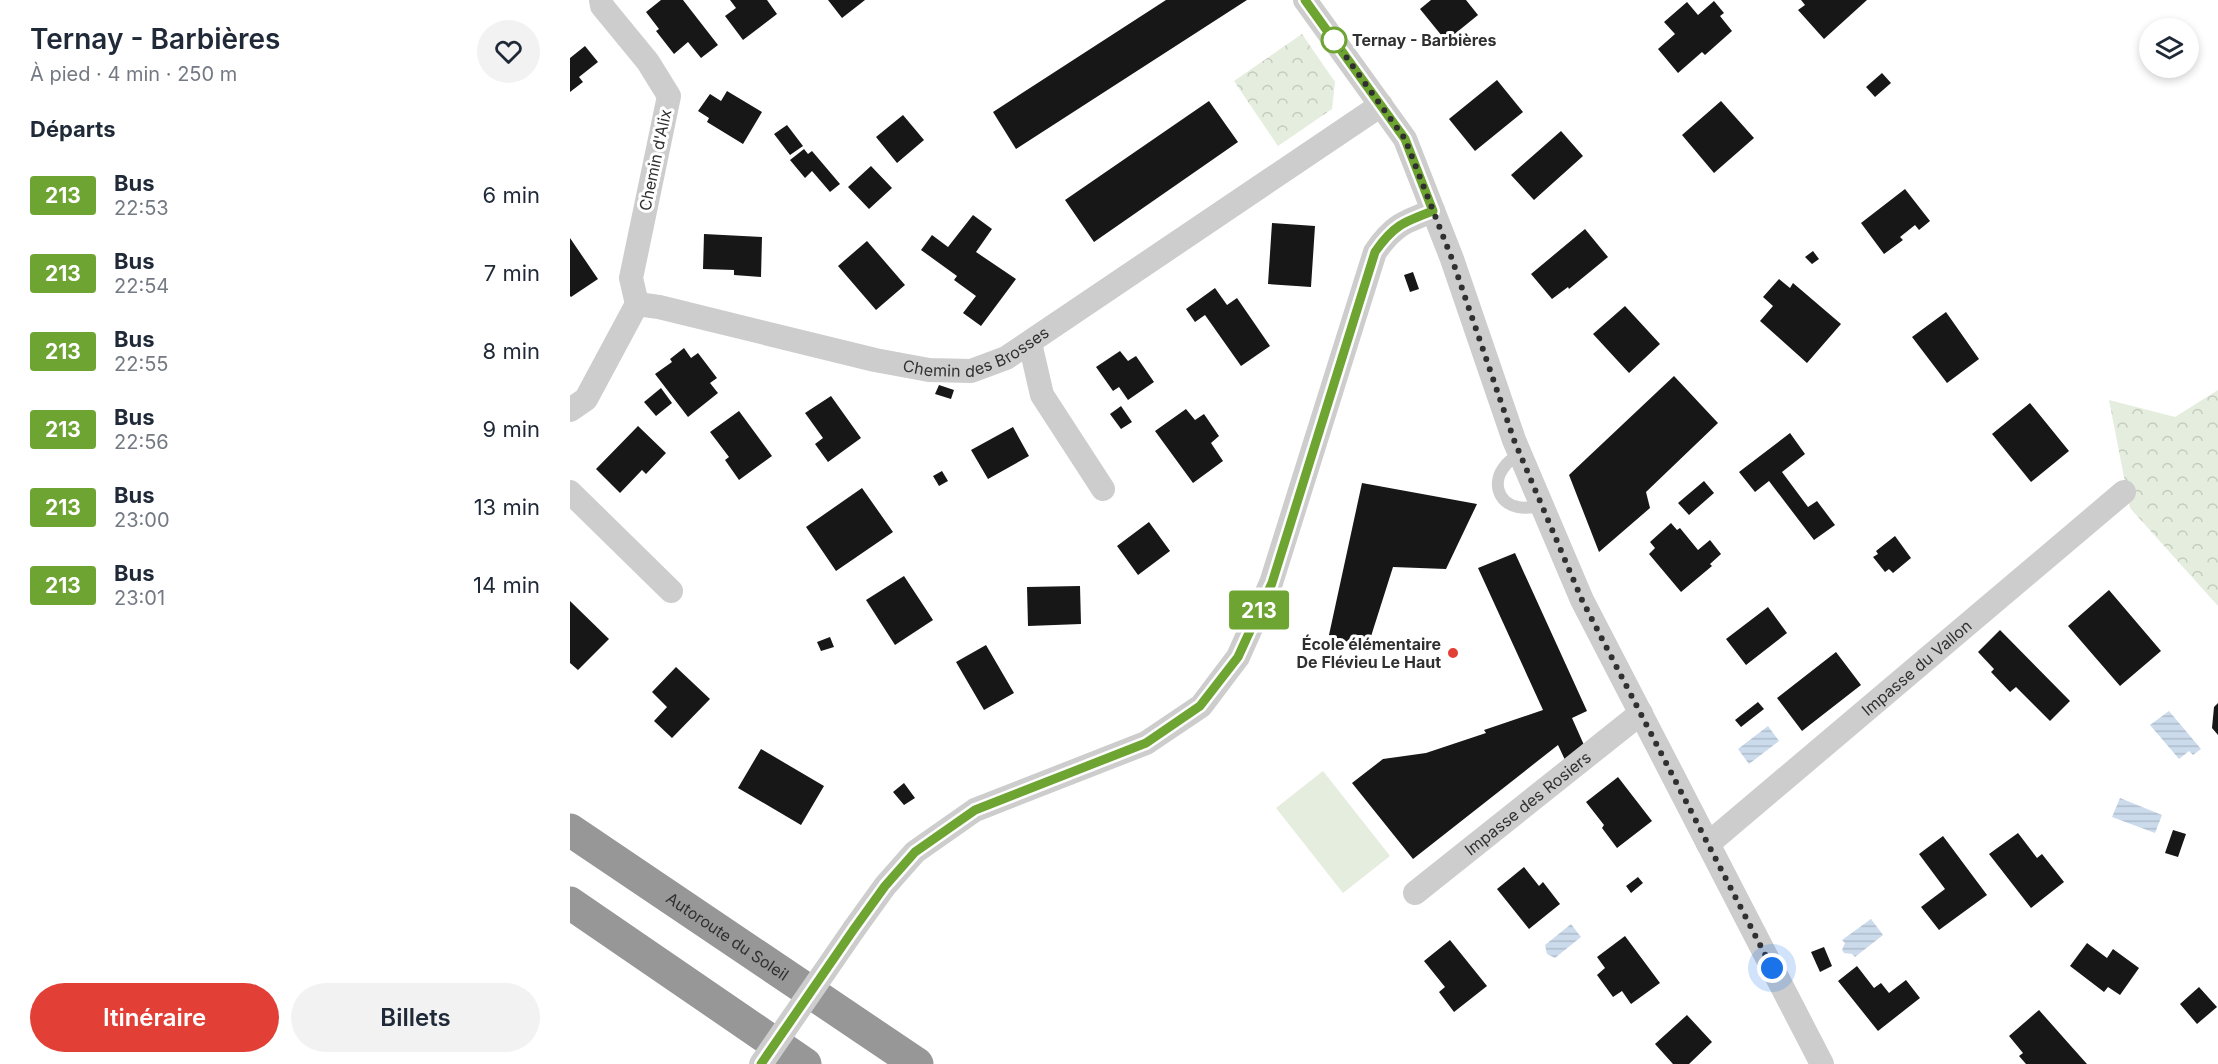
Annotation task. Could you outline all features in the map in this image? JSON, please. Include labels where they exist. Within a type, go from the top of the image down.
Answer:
[{"type":"highway","name":"Autoroute du Soleil","points":[[570,830],[764,963],[917,1064]]},
{"type":"highway","points":[[570,903],[805,1064]]},
{"type":"street","name":"Chemin d'Alix","points":[[601,0],[602,6],[648,62],[669,96],[631,278],[637,304]]},
{"type":"street","points":[[1305,0],[1405,139],[1520,454],[1582,600],[1822,1064]]},
{"type":"street","name":"Chemin des Brosses","points":[[637,304],[659,307],[875,360],[929,370],[971,371],[1006,358],[1030,343],[1381,105]]},
{"type":"street","points":[[761,1064],[885,886],[915,852],[975,810],[1146,743],[1200,706],[1238,657],[1272,583],[1375,252],[1387,235],[1405,221],[1433,211]]},
{"type":"street","points":[[570,410],[586,399],[637,304]]},
{"type":"street","points":[[1030,343],[1042,395],[1103,489]]},
{"type":"street","points":[[570,492],[671,591]]},
{"type":"street","name":"Impasse du Vallon","points":[[1708,844],[2124,492]]},
{"type":"street","name":"Impasse des Rosiers","points":[[1414,893],[1641,713]]},
{"type":"lane","points":[[1520,454],[1505,465],[1498,479],[1498,491],[1504,501],[1515,507],[1527,509],[1542,505]]},
{"type":"green space","points":[[1302,34],[1335,82],[1332,109],[1278,146],[1234,81]]},
{"type":"green space","points":[[2218,390],[2218,606],[2130,508],[2109,400],[2175,417]]},
{"type":"green space","points":[[1323,771],[1390,856],[1343,893],[1276,808]]},
{"type":"water","points":[[2169,711],[2201,749],[2193,755],[2189,751],[2179,759],[2150,725]]},
{"type":"water","points":[[1768,726],[1779,741],[1749,764],[1738,749]]},
{"type":"water","points":[[2120,798],[2162,815],[2155,833],[2112,817]]},
{"type":"water","points":[[1871,919],[1883,935],[1855,957],[1844,953],[1842,950],[1845,943],[1842,940]]},
{"type":"water","points":[[1571,924],[1581,937],[1555,958],[1547,954],[1545,945]]},
{"type":"building","points":[[661,0],[683,0],[718,45],[701,58],[688,42],[674,54],[656,31],[659,29],[646,12]]},
{"type":"building","points":[[730,0],[767,0],[777,14],[743,40],[725,16],[736,8]]},
{"type":"building","points":[[828,0],[865,0],[842,18]]},
{"type":"building","points":[[1166,0],[1247,0],[1016,149],[993,112]]},
{"type":"building","points":[[1431,0],[1466,0],[1478,15],[1446,41],[1420,9]]},
{"type":"building","points":[[1801,0],[1867,0],[1824,39],[1798,10],[1805,5]]},
{"type":"building","points":[[1714,1],[1724,13],[1720,16],[1732,31],[1705,55],[1702,52],[1678,73],[1658,49],[1675,34],[1664,22],[1687,2],[1698,15]]},
{"type":"building","points":[[585,46],[598,62],[579,77],[583,82],[570,92],[570,58]]},
{"type":"building","points":[[1882,73],[1891,83],[1875,97],[1866,87]]},
{"type":"building","points":[[1497,80],[1523,112],[1475,151],[1449,119]]},
{"type":"building","points":[[727,91],[762,112],[743,144],[707,122],[709,118],[698,111],[710,94],[721,101]]},
{"type":"building","points":[[1209,101],[1238,142],[1094,242],[1065,200]]},
{"type":"building","points":[[1721,101],[1754,138],[1714,173],[1682,135]]},
{"type":"building","points":[[903,115],[924,140],[897,163],[876,137]]},
{"type":"building","points":[[787,125],[803,146],[790,155],[774,134]]},
{"type":"building","points":[[1561,131],[1583,156],[1534,200],[1511,175]]},
{"type":"building","points":[[804,149],[808,154],[812,151],[840,184],[830,192],[812,171],[805,178],[790,160]]},
{"type":"building","points":[[871,166],[892,188],[869,209],[848,187]]},
{"type":"building","points":[[1905,189],[1930,221],[1919,230],[1915,225],[1900,237],[1903,240],[1884,254],[1861,223]]},
{"type":"building","points":[[973,215],[992,229],[976,252],[1016,279],[981,326],[963,313],[976,296],[954,280],[957,276],[921,250],[932,235],[948,247]]},
{"type":"building","points":[[1272,223],[1315,226],[1311,287],[1268,284]]},
{"type":"building","points":[[1585,229],[1608,257],[1569,289],[1568,287],[1552,299],[1531,274]]},
{"type":"building","points":[[704,234],[762,237],[761,277],[734,275],[734,270],[703,269]]},
{"type":"building","points":[[570,238],[598,279],[571,297],[570,296]]},
{"type":"building","points":[[867,241],[905,285],[876,310],[838,266]]},
{"type":"building","points":[[1813,251],[1819,259],[1812,264],[1805,257]]},
{"type":"building","points":[[1413,272],[1419,289],[1410,292],[1404,275]]},
{"type":"building","points":[[1779,279],[1790,288],[1793,283],[1841,324],[1807,363],[1760,321],[1773,306],[1763,297]]},
{"type":"building","points":[[1215,288],[1227,305],[1237,298],[1270,346],[1241,366],[1205,315],[1195,322],[1186,309]]},
{"type":"building","points":[[1625,306],[1660,344],[1629,373],[1593,334]]},
{"type":"building","points":[[1946,312],[1979,359],[1947,383],[1912,337]]},
{"type":"building","points":[[684,348],[691,358],[698,353],[717,378],[710,383],[718,393],[688,417],[655,374],[672,362],[670,359]]},
{"type":"building","points":[[1120,351],[1128,361],[1136,356],[1154,382],[1128,400],[1119,387],[1113,391],[1096,367]]},
{"type":"building","points":[[1674,376],[1718,423],[1646,492],[1650,508],[1599,552],[1569,475]]},
{"type":"building","points":[[939,385],[954,390],[951,399],[935,394]]},
{"type":"building","points":[[661,388],[672,403],[656,416],[644,402]]},
{"type":"building","points":[[831,396],[861,438],[828,462],[815,444],[823,438],[805,413]]},
{"type":"building","points":[[2030,403],[2069,451],[2031,482],[1992,434]]},
{"type":"building","points":[[1121,406],[1132,422],[1121,429],[1110,414]]},
{"type":"building","points":[[1186,409],[1195,420],[1204,414],[1219,436],[1211,443],[1223,461],[1193,483],[1155,431]]},
{"type":"building","points":[[739,411],[772,456],[739,480],[725,460],[729,457],[710,432]]},
{"type":"building","points":[[638,426],[666,453],[646,474],[642,470],[620,493],[596,469]]},
{"type":"building","points":[[1013,427],[1029,456],[988,479],[971,450]]},
{"type":"building","points":[[1790,433],[1805,454],[1782,472],[1808,507],[1817,501],[1835,525],[1814,540],[1769,481],[1755,492],[1739,472]]},
{"type":"building","points":[[942,471],[948,481],[939,486],[933,476]]},
{"type":"building","points":[[1704,481],[1714,493],[1689,515],[1678,503]]},
{"type":"building","points":[[1362,483],[1477,504],[1446,569],[1393,567],[1367,649],[1329,635]]},
{"type":"building","points":[[862,488],[893,532],[836,571],[806,527]]},
{"type":"building","points":[[1149,522],[1170,551],[1138,575],[1117,546]]},
{"type":"building","points":[[1671,523],[1677,530],[1680,528],[1698,550],[1710,540],[1721,554],[1710,564],[1712,566],[1681,592],[1649,554],[1655,548],[1650,542]]},
{"type":"building","points":[[1895,536],[1911,558],[1893,573],[1889,569],[1885,572],[1873,557],[1878,554],[1876,551]]},
{"type":"building","points":[[1515,553],[1587,711],[1572,718],[1584,745],[1565,760],[1558,745],[1413,859],[1352,783],[1383,759],[1426,753],[1486,733],[1484,730],[1543,710],[1478,568]]},
{"type":"building","points":[[904,576],[933,620],[895,645],[866,600]]},
{"type":"building","points":[[1080,586],[1081,624],[1028,626],[1027,587]]},
{"type":"building","points":[[2109,590],[2161,651],[2120,686],[2068,626]]},
{"type":"building","points":[[570,601],[609,639],[578,670],[570,663]]},
{"type":"building","points":[[1768,607],[1787,633],[1746,665],[1726,639]]},
{"type":"building","points":[[2000,630],[2070,701],[2050,721],[2016,687],[2010,692],[1991,672],[1994,669],[1978,652]]},
{"type":"building","points":[[830,637],[834,647],[821,651],[817,642]]},
{"type":"building","points":[[986,645],[1014,693],[984,710],[956,662]]},
{"type":"building","points":[[1836,652],[1861,685],[1802,731],[1777,698]]},
{"type":"building","points":[[676,667],[710,699],[672,738],[654,721],[667,707],[652,692]]},
{"type":"building","points":[[1758,702],[1764,709],[1741,727],[1735,720]]},
{"type":"building","points":[[2218,703],[2218,735],[2212,728],[2214,707]]},
{"type":"building","points":[[761,749],[824,786],[801,825],[738,788]]},
{"type":"building","points":[[1618,777],[1652,821],[1617,848],[1602,828],[1604,825],[1586,802]]},
{"type":"building","points":[[904,783],[915,798],[904,805],[893,792]]},
{"type":"building","points":[[2173,830],[2186,834],[2178,857],[2165,853]]},
{"type":"building","points":[[2018,833],[2037,858],[2042,854],[2064,882],[2031,908],[1989,854]]},
{"type":"building","points":[[1943,836],[1987,895],[1939,930],[1921,907],[1945,889],[1919,854]]},
{"type":"building","points":[[1524,867],[1539,886],[1543,882],[1560,904],[1529,929],[1497,889]]},
{"type":"building","points":[[1638,877],[1643,883],[1631,893],[1626,886]]},
{"type":"building","points":[[1625,936],[1660,983],[1631,1004],[1622,991],[1613,997],[1597,975],[1605,968],[1597,957]]},
{"type":"building","points":[[1450,940],[1487,986],[1454,1012],[1439,992],[1445,987],[1424,961]]},
{"type":"building","points":[[2087,943],[2107,958],[2113,949],[2139,968],[2120,995],[2108,987],[2104,992],[2070,966]]},
{"type":"building","points":[[1824,947],[1832,966],[1820,972],[1811,952]]},
{"type":"building","points":[[1857,966],[1874,988],[1881,983],[1889,993],[1906,980],[1920,998],[1878,1031],[1838,981]]},
{"type":"building","points":[[2199,987],[2217,1007],[2197,1024],[2180,1004]]},
{"type":"building","points":[[2039,1010],[2087,1064],[2026,1064],[2019,1056],[2023,1053],[2009,1036]]},
{"type":"building","points":[[1687,1015],[1712,1042],[1689,1064],[1673,1064],[1655,1044]]},
{"type":"bus line","name":"213","points":[[761,1064],[885,886],[915,852],[975,810],[1146,743],[1200,706],[1238,657],[1272,583],[1375,252],[1387,235],[1405,221],[1433,211],[1405,139],[1305,0]]},
{"type":"place","name":"Ternay - Barbières","points":[[1334,40]]},
{"type":"place","name":"École élémentaire De Flévieu Le Haut","points":[[1453,653]]},
{"type":"route","points":[[1334,40],[1405,139],[1452,259],[1514,440],[1582,600],[1772,968]]}]
